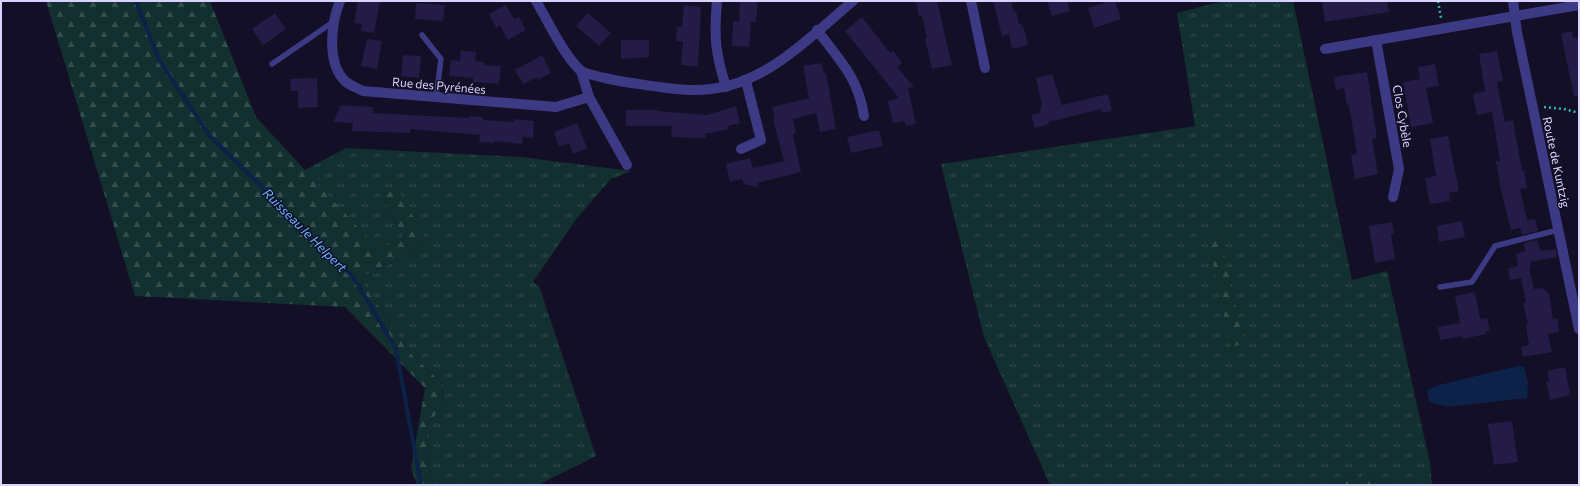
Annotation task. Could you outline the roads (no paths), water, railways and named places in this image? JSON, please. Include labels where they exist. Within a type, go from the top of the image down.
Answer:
[{"type":"street","name":"Rue des Pyrénées","points":[[340,1],[333,22],[332,39],[336,68],[346,82],[363,91],[556,107],[589,97]]},
{"type":"street","points":[[536,1],[562,45],[581,71],[589,97],[627,165]]},
{"type":"street","points":[[717,1],[714,40],[726,87]]},
{"type":"street","points":[[581,71],[612,80],[668,89],[710,90],[726,87],[746,81],[778,61],[852,1]]},
{"type":"street","points":[[971,1],[985,68]]},
{"type":"street","name":"Route de Kuntzig","points":[[1513,1],[1579,329]]},
{"type":"street","points":[[1325,49],[1579,5]]},
{"type":"street","points":[[817,30],[854,78],[861,97],[864,116]]},
{"type":"street","name":"Clos Cybèle","points":[[1376,40],[1399,169],[1393,197]]},
{"type":"street","points":[[741,149],[761,140],[746,81]]},
{"type":"lane","points":[[272,64],[333,22]]},
{"type":"lane","points":[[422,35],[441,59],[436,98]]},
{"type":"lane","points":[[1440,287],[1472,282],[1495,246],[1558,230]]},
{"type":"water","points":[[1518,366],[1524,367],[1528,383],[1527,398],[1448,407],[1429,402],[1427,390],[1439,385]]},
{"type":"waterway","name":"Ruisseau le Helpert","points":[[136,1],[159,60],[210,136],[354,278],[396,349],[421,485]]}]
